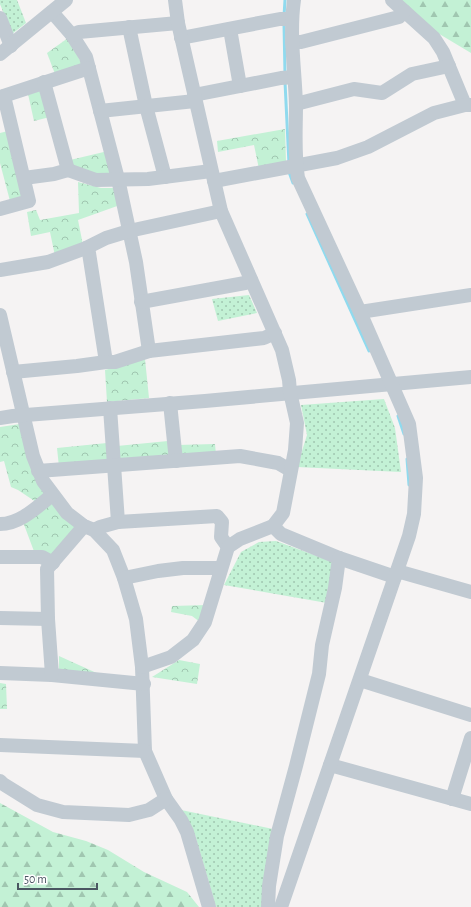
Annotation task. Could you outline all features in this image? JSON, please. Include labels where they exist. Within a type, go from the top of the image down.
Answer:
[{"type":"street","points":[[0,54],[66,0]]},
{"type":"street","points":[[142,667],[171,657],[193,640],[205,622],[228,547],[240,539],[273,526],[283,513],[295,450],[297,424],[282,350],[221,211],[181,38],[175,0]]},
{"type":"street","points":[[281,907],[409,536],[414,514],[416,478],[409,424],[387,384],[360,312],[298,178],[296,165],[296,104],[291,19],[294,0]]},
{"type":"street","points":[[24,178],[54,174],[68,170],[96,180],[212,176],[296,165],[336,158],[368,147],[434,113],[468,105],[443,52],[434,38],[392,0]]},
{"type":"street","points":[[292,42],[301,42],[399,17],[404,11]]},
{"type":"street","points":[[52,12],[72,35],[86,57],[118,179],[136,262],[149,351]]},
{"type":"street","points":[[0,18],[11,46]]},
{"type":"street","points":[[181,38],[280,19],[291,19]]},
{"type":"street","points":[[72,35],[79,32],[178,23]]},
{"type":"street","points":[[129,27],[146,106],[165,178]]},
{"type":"street","points":[[230,29],[240,86]]},
{"type":"street","points":[[296,104],[354,89],[382,93],[412,74],[449,66]]},
{"type":"street","points":[[0,209],[29,201],[2,97],[89,68]]},
{"type":"street","points":[[100,111],[146,106],[195,98],[240,86],[280,78],[294,77]]},
{"type":"street","points":[[44,82],[68,170]]},
{"type":"street","points":[[0,270],[48,262],[86,248],[106,238],[129,231],[221,211]]},
{"type":"street","points":[[86,248],[89,253],[106,362]]},
{"type":"street","points":[[141,302],[251,280]]},
{"type":"street","points":[[360,312],[471,295]]},
{"type":"street","points":[[0,315],[33,456],[42,481],[67,513],[89,528],[113,550],[124,578],[136,619],[142,667],[144,684],[145,751],[166,799],[181,820],[187,832],[209,907]]},
{"type":"street","points":[[13,372],[115,362],[149,351],[264,338],[275,333]]},
{"type":"street","points":[[0,418],[471,377]]},
{"type":"street","points":[[170,403],[176,461]]},
{"type":"street","points":[[110,408],[118,522]]},
{"type":"street","points":[[38,471],[240,456],[278,462],[290,470]]},
{"type":"street","points":[[0,524],[6,524],[18,520],[52,495]]},
{"type":"street","points":[[52,675],[48,619],[47,569],[89,528],[100,527],[118,522],[217,516],[222,522],[221,537],[228,547]]},
{"type":"street","points":[[273,526],[281,534],[340,558],[396,574],[471,592]]},
{"type":"street","points":[[0,557],[42,557],[53,563]]},
{"type":"street","points":[[268,907],[269,886],[277,836],[296,766],[318,674],[322,645],[340,558]]},
{"type":"street","points":[[124,578],[158,571],[183,568],[221,568]]},
{"type":"street","points":[[0,618],[48,619]]},
{"type":"street","points":[[0,673],[52,675],[144,684]]},
{"type":"street","points":[[360,680],[471,715]]},
{"type":"street","points":[[452,798],[471,738]]},
{"type":"street","points":[[0,745],[145,751]]},
{"type":"street","points":[[330,765],[471,804]]},
{"type":"street","points":[[0,781],[37,805],[63,812],[129,815],[149,810],[166,799]]},
{"type":"green space","points":[[0,0],[17,0],[26,23],[12,34],[0,4]]},
{"type":"green space","points":[[398,0],[471,0],[471,53],[436,32]]},
{"type":"green space","points":[[68,38],[83,66],[55,74],[47,53]]},
{"type":"green space","points":[[43,90],[50,117],[34,121],[28,94]]},
{"type":"green space","points":[[285,129],[286,162],[259,169],[254,145],[218,152],[217,141]]},
{"type":"green space","points":[[8,131],[25,197],[10,201],[0,163],[0,133]]},
{"type":"green space","points":[[108,151],[114,176],[97,177],[72,167],[70,160]]},
{"type":"green space","points":[[78,182],[101,188],[115,188],[120,205],[78,220],[83,245],[55,256],[50,232],[31,236],[27,212],[36,210],[40,220],[79,213]]},
{"type":"green space","points":[[249,295],[257,313],[218,321],[212,299]]},
{"type":"green space","points":[[145,359],[149,398],[107,402],[105,370]]},
{"type":"green space","points":[[384,399],[395,428],[401,472],[297,467],[307,435],[301,405]]},
{"type":"green space","points":[[20,424],[46,494],[36,502],[11,487],[4,461],[0,462],[0,427]]},
{"type":"green space","points":[[168,441],[170,457],[119,462],[117,446]]},
{"type":"green space","points":[[107,443],[109,462],[59,467],[57,448]]},
{"type":"green space","points":[[215,444],[216,455],[183,458],[177,445]]},
{"type":"green space","points":[[49,501],[78,527],[55,554],[35,554],[23,522]]},
{"type":"green space","points":[[276,541],[336,563],[327,603],[224,585],[241,552],[259,542]]},
{"type":"green space","points":[[207,605],[200,622],[192,616],[171,612],[172,606]]},
{"type":"green space","points":[[59,656],[101,675],[59,672]]},
{"type":"green space","points":[[179,660],[200,664],[197,684],[152,677]]},
{"type":"green space","points":[[0,683],[6,684],[7,709],[0,709]]},
{"type":"green space","points":[[0,803],[53,832],[86,841],[108,850],[144,872],[187,892],[199,907],[0,907]]},
{"type":"green space","points":[[181,810],[273,829],[266,907],[216,907],[195,835]]},
{"type":"waterway","points":[[284,16],[285,0]]},
{"type":"waterway","points":[[284,24],[285,74]]},
{"type":"waterway","points":[[285,82],[289,164]]},
{"type":"waterway","points":[[289,172],[293,183]]},
{"type":"waterway","points":[[307,214],[369,351]]},
{"type":"waterway","points":[[398,416],[404,434]]},
{"type":"waterway","points":[[407,459],[409,485]]}]
